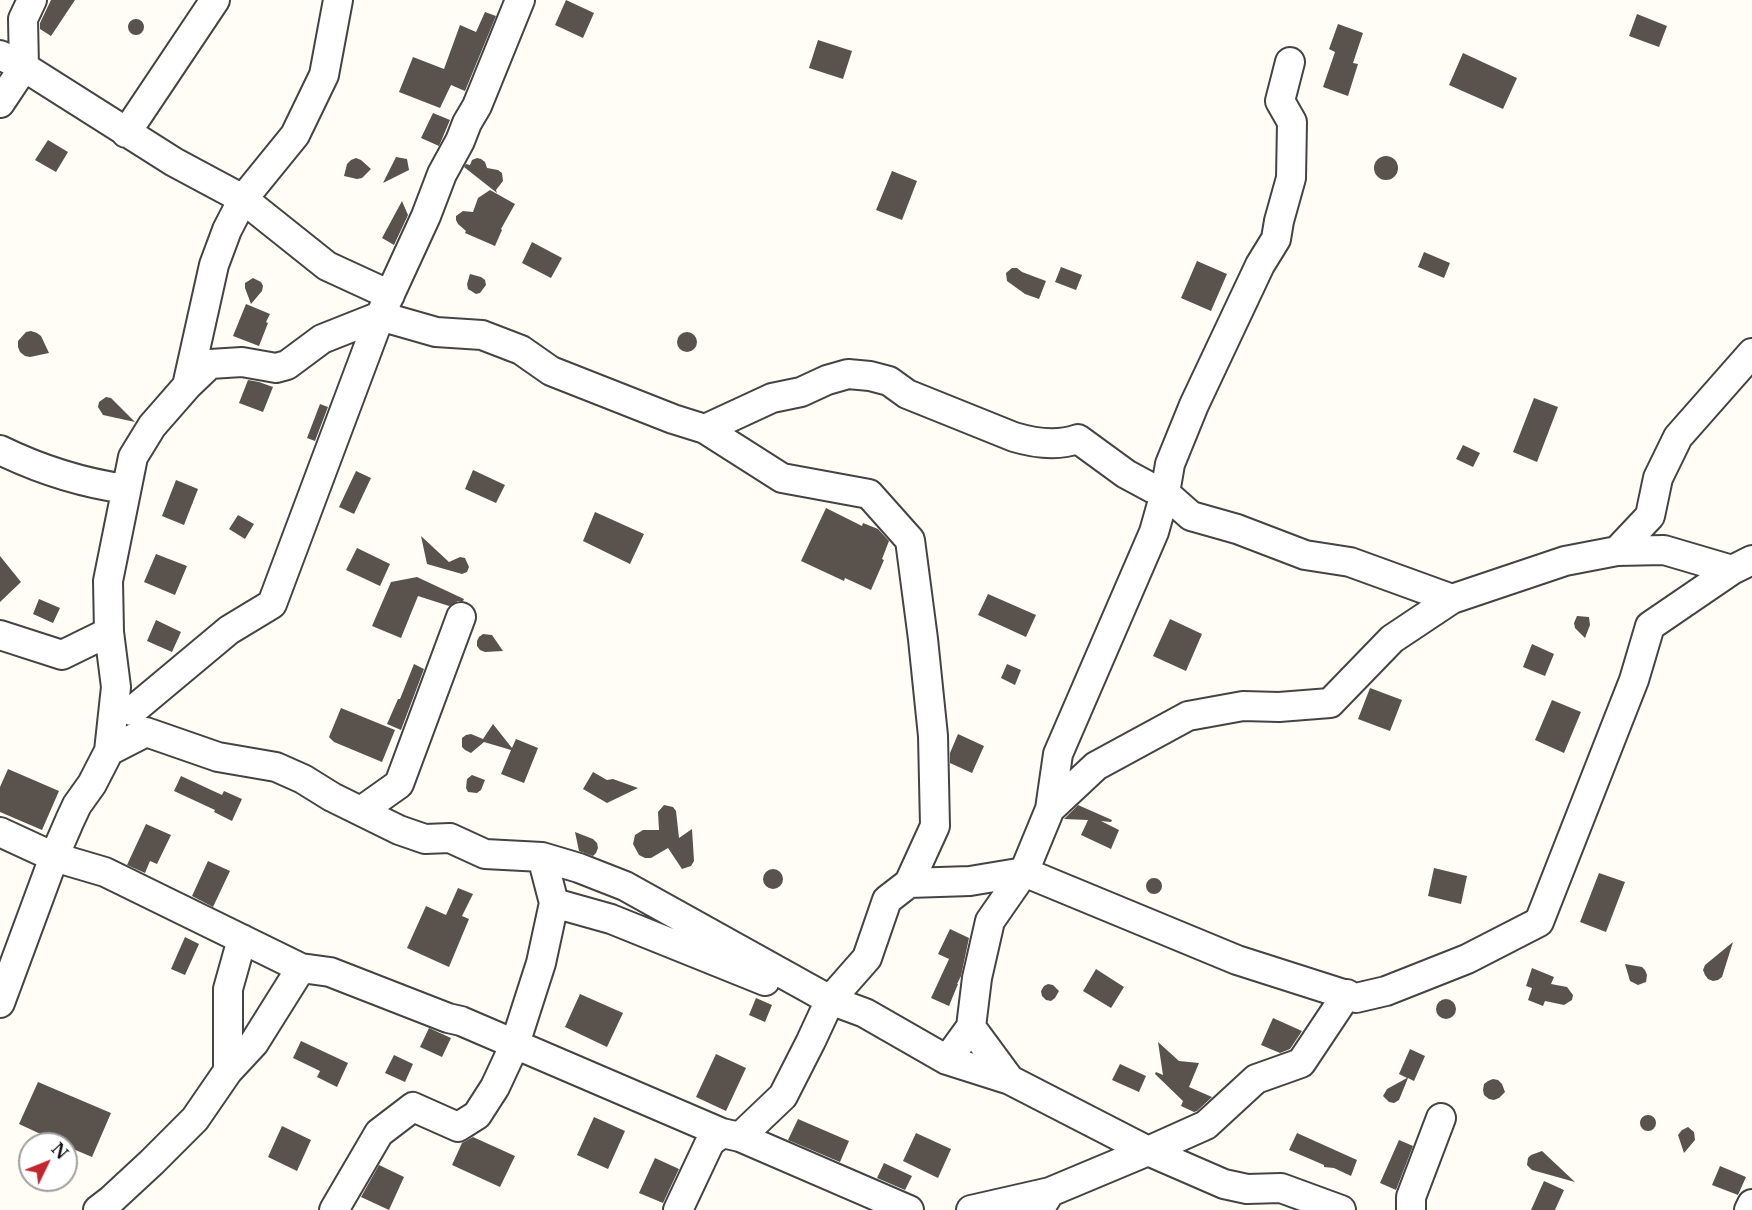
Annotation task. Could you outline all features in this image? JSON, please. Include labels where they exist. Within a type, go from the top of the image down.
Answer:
[{"type":"street","points":[[0,103],[23,20],[32,0]]},
{"type":"street","points":[[126,133],[215,0]]},
{"type":"street","points":[[187,386],[214,265],[236,211],[243,199],[295,135],[324,75],[338,0]]},
{"type":"street","points":[[0,1003],[54,857],[77,805],[92,784],[109,751],[229,630],[272,604],[385,305],[426,216],[442,174],[460,141],[466,123],[477,106],[520,0]]},
{"type":"street","points":[[12,61],[174,162],[243,199],[327,266],[385,305],[436,332],[482,336],[521,350],[551,371],[673,419],[705,429],[782,478],[869,494],[910,540],[933,735],[934,826],[909,883],[887,900],[867,958],[830,1000],[783,1096],[731,1135],[710,1142],[678,1210]]},
{"type":"street","points":[[948,1060],[971,1027],[977,978],[990,921],[1024,872],[1050,809],[1058,754],[1154,532],[1170,464],[1194,405],[1260,265],[1276,239],[1291,178],[1292,122],[1280,101],[1290,62]]},
{"type":"street","points":[[109,751],[116,687],[109,632],[108,581],[133,457],[152,426],[210,364],[242,362],[276,368],[287,366],[322,339],[385,305]]},
{"type":"street","points":[[1617,551],[1650,516],[1658,478],[1678,437],[1752,353]]},
{"type":"street","points":[[705,429],[772,398],[801,392],[827,380],[848,374],[870,376],[889,381],[907,394],[1032,442],[1066,443],[1078,439],[1126,474],[1165,493],[1191,516],[1237,529],[1305,555],[1350,562],[1452,599]]},
{"type":"street","points":[[0,450],[38,466],[103,486],[126,489]]},
{"type":"street","points":[[1050,809],[1096,766],[1188,716],[1243,706],[1280,707],[1330,703],[1392,639],[1452,599],[1565,561],[1617,551],[1664,550],[1742,565]]},
{"type":"street","points":[[909,883],[970,881],[1024,872],[1237,960],[1356,998],[1386,991],[1467,959],[1539,922],[1634,680],[1650,626],[1742,565]]},
{"type":"street","points":[[361,811],[399,784],[461,617]]},
{"type":"street","points":[[62,655],[109,632]]},
{"type":"street","points":[[0,635],[87,662],[116,687],[139,722],[218,757],[276,767],[399,830],[425,839],[450,838],[485,854],[542,857],[579,868],[625,886],[830,1000],[865,1013],[948,1060],[1010,1080],[1148,1151],[1224,1184],[1247,1189],[1281,1188],[1341,1210]]},
{"type":"street","points":[[0,832],[54,857],[105,872],[301,968],[330,972],[461,1021],[909,1210]]},
{"type":"street","points":[[334,1210],[379,1133],[413,1107],[458,1127],[477,1115],[495,1087],[515,1044],[541,963],[554,903],[542,857]]},
{"type":"street","points":[[554,903],[611,919],[790,992],[830,1000]]},
{"type":"street","points":[[228,1071],[228,989],[242,939]]},
{"type":"street","points":[[98,1210],[152,1162],[195,1119],[228,1071],[254,1044],[301,968]]},
{"type":"street","points":[[971,1210],[1045,1201],[1206,1125],[1256,1079],[1301,1063],[1347,994]]},
{"type":"street","points":[[971,1027],[1010,1080]]},
{"type":"street","points":[[1411,1210],[1411,1197],[1440,1118]]},
{"type":"street","points":[[1749,1210],[1752,1204]]},
{"type":"building","points":[[51,0],[75,0],[51,36],[40,29],[40,23]]},
{"type":"building","points":[[566,0],[594,13],[583,38],[555,25]]},
{"type":"building","points":[[485,12],[496,16],[465,91],[451,85],[440,108],[399,92],[413,57],[444,69],[460,25],[476,32]]},
{"type":"building","points":[[1637,14],[1667,26],[1659,47],[1629,36]]},
{"type":"building","points":[[133,19],[139,19],[144,27],[142,33],[133,35],[128,30],[128,24]]},
{"type":"building","points":[[1338,24],[1363,33],[1353,63],[1358,64],[1348,96],[1323,87],[1335,52],[1329,49]]},
{"type":"building","points":[[818,40],[852,51],[843,79],[809,68]]},
{"type":"building","points":[[1463,53],[1517,78],[1503,109],[1449,85]]},
{"type":"building","points":[[433,113],[450,120],[439,146],[421,138]]},
{"type":"building","points":[[48,140],[68,152],[56,172],[35,160]]},
{"type":"building","points":[[1386,156],[1395,159],[1398,168],[1395,177],[1386,180],[1377,177],[1374,168],[1377,159]]},
{"type":"building","points":[[396,157],[407,159],[409,170],[383,183]]},
{"type":"building","points":[[356,158],[371,169],[362,178],[344,176],[347,164]]},
{"type":"building","points":[[477,158],[485,162],[487,168],[502,173],[503,181],[496,190],[497,193],[464,167]]},
{"type":"building","points":[[892,171],[917,181],[902,220],[876,210]]},
{"type":"building","points":[[490,190],[515,204],[501,229],[495,246],[465,233],[466,231],[456,220],[456,216],[463,211],[473,212],[478,198]]},
{"type":"building","points":[[402,201],[408,215],[394,245],[382,238]]},
{"type":"building","points":[[532,242],[562,258],[551,278],[522,263]]},
{"type":"building","points":[[1424,252],[1450,263],[1444,278],[1418,267]]},
{"type":"building","points":[[1197,261],[1227,274],[1211,311],[1181,298]]},
{"type":"building","points":[[1061,267],[1082,275],[1076,290],[1055,282]]},
{"type":"building","points":[[1012,268],[1046,281],[1039,299],[1025,294],[1007,281],[1006,273]]},
{"type":"building","points":[[470,274],[485,280],[486,285],[480,293],[476,294],[468,289]]},
{"type":"building","points":[[253,278],[261,282],[263,286],[262,291],[251,304],[245,283]]},
{"type":"building","points":[[246,304],[270,314],[259,346],[233,336]]},
{"type":"building","points":[[31,331],[41,336],[49,353],[30,357],[20,352],[18,341],[26,332]]},
{"type":"building","points":[[687,332],[694,335],[697,342],[694,349],[687,352],[680,349],[677,342],[680,335]]},
{"type":"building","points":[[248,380],[273,387],[263,412],[239,403]]},
{"type":"building","points":[[106,397],[111,398],[135,422],[103,415],[98,407],[99,402]]},
{"type":"building","points":[[1534,398],[1558,407],[1537,462],[1513,452]]},
{"type":"building","points":[[320,404],[328,407],[315,441],[307,438]]},
{"type":"building","points":[[1463,445],[1480,453],[1473,467],[1456,459]]},
{"type":"building","points":[[473,470],[505,485],[496,503],[465,489]]},
{"type":"building","points":[[356,471],[371,478],[354,514],[339,507]]},
{"type":"building","points":[[176,480],[198,489],[184,525],[162,516]]},
{"type":"building","points":[[826,508],[862,526],[863,523],[878,529],[889,541],[882,559],[884,560],[871,590],[845,578],[844,581],[801,561]]},
{"type":"building","points":[[595,512],[644,534],[630,564],[583,541]]},
{"type":"building","points":[[238,515],[254,524],[245,539],[229,529]]},
{"type":"building","points":[[421,536],[449,562],[460,557],[465,558],[469,567],[467,572],[462,574],[427,564]]},
{"type":"building","points":[[357,548],[390,564],[380,586],[346,570]]},
{"type":"building","points":[[156,554],[187,566],[175,595],[144,582]]},
{"type":"building","points":[[0,556],[21,582],[0,602]]},
{"type":"building","points":[[417,577],[464,599],[449,606],[418,596],[401,638],[372,626],[391,582]]},
{"type":"building","points":[[988,594],[1036,615],[1026,637],[978,615]]},
{"type":"building","points":[[39,599],[60,608],[53,623],[33,614]]},
{"type":"building","points":[[1577,616],[1589,617],[1590,625],[1585,638],[1575,628],[1574,623]]},
{"type":"building","points":[[1170,619],[1202,634],[1186,671],[1153,656]]},
{"type":"building","points":[[156,620],[181,632],[172,652],[147,641]]},
{"type":"building","points":[[483,634],[492,635],[503,651],[480,650],[477,641]]},
{"type":"building","points":[[1532,644],[1554,654],[1545,676],[1523,667]]},
{"type":"building","points":[[414,664],[424,669],[401,730],[387,724]]},
{"type":"building","points":[[1007,664],[1021,670],[1015,685],[1001,678]]},
{"type":"building","points":[[1370,688],[1402,700],[1390,731],[1358,719]]},
{"type":"building","points":[[1552,700],[1581,712],[1564,753],[1535,740]]},
{"type":"building","points":[[341,708],[395,730],[382,762],[334,742],[329,737]]},
{"type":"building","points":[[493,724],[512,748],[516,739],[538,748],[524,783],[501,774],[511,750],[484,742],[471,753],[462,747],[462,738],[466,735],[471,734],[483,739]]},
{"type":"building","points":[[958,734],[984,746],[972,773],[950,763],[950,753]]},
{"type":"building","points":[[8,769],[59,791],[42,830],[0,812],[0,787]]},
{"type":"building","points":[[593,772],[607,780],[613,779],[638,788],[607,803],[583,789]]},
{"type":"building","points":[[472,775],[485,780],[481,790],[477,793],[468,792],[466,788],[467,779]]},
{"type":"building","points":[[181,776],[222,795],[224,791],[242,799],[232,821],[214,812],[215,810],[174,791]]},
{"type":"building","points":[[664,805],[673,807],[676,811],[679,838],[692,829],[694,861],[691,866],[682,869],[668,848],[651,858],[645,858],[639,855],[633,844],[635,835],[643,830],[659,830],[658,812]]},
{"type":"building","points":[[1078,805],[1112,820],[1111,822],[1101,821],[1119,830],[1111,849],[1081,835],[1088,820],[1064,819]]},
{"type":"building","points":[[146,824],[171,835],[157,864],[150,861],[145,873],[127,865]]},
{"type":"building","points":[[575,832],[597,843],[598,848],[593,856],[579,851]]},
{"type":"building","points":[[208,861],[230,871],[213,907],[192,896]]},
{"type":"building","points":[[1434,868],[1467,876],[1461,904],[1428,896]]},
{"type":"building","points":[[769,869],[777,869],[783,875],[783,883],[777,889],[769,889],[763,883],[763,875]]},
{"type":"building","points":[[1599,873],[1625,882],[1606,932],[1580,922]]},
{"type":"building","points":[[1151,878],[1157,878],[1162,886],[1160,892],[1151,894],[1146,889],[1146,883]]},
{"type":"building","points":[[458,888],[473,894],[462,916],[469,919],[449,967],[407,948],[426,906],[446,915]]},
{"type":"building","points":[[950,929],[969,938],[961,976],[949,1006],[931,998],[949,959],[938,954]]},
{"type":"building","points":[[185,937],[199,944],[185,975],[171,969]]},
{"type":"building","points":[[1733,942],[1722,977],[1713,981],[1708,979],[1703,970],[1705,965]]},
{"type":"building","points":[[1625,964],[1642,967],[1647,975],[1646,982],[1638,985],[1630,981]]},
{"type":"building","points":[[1532,968],[1554,977],[1551,984],[1567,987],[1573,995],[1572,1000],[1564,1005],[1545,1001],[1543,1006],[1528,1000],[1532,988],[1526,986]]},
{"type":"building","points":[[1096,969],[1124,987],[1111,1008],[1083,991]]},
{"type":"building","points":[[1048,984],[1053,985],[1059,991],[1051,1001],[1042,996],[1041,991]]},
{"type":"building","points":[[580,994],[623,1013],[607,1047],[565,1027]]},
{"type":"building","points":[[756,998],[772,1005],[765,1022],[749,1015]]},
{"type":"building","points":[[1446,999],[1453,1002],[1456,1009],[1453,1016],[1446,1019],[1439,1016],[1436,1009],[1439,1002]]},
{"type":"building","points":[[1273,1018],[1302,1031],[1290,1049],[1280,1053],[1261,1045]]},
{"type":"building","points":[[429,1028],[451,1038],[442,1057],[420,1047]]},
{"type":"building","points":[[301,1041],[348,1063],[337,1087],[317,1077],[320,1071],[293,1058]]},
{"type":"building","points":[[1158,1042],[1179,1061],[1199,1063],[1189,1087],[1212,1097],[1197,1111],[1194,1112],[1181,1106],[1183,1101],[1155,1074],[1156,1072],[1163,1075]]},
{"type":"building","points":[[1410,1049],[1425,1056],[1414,1081],[1408,1078],[1399,1100],[1394,1103],[1389,1102],[1383,1096],[1387,1089],[1407,1078],[1399,1074]]},
{"type":"building","points":[[716,1054],[746,1068],[726,1111],[696,1097]]},
{"type":"building","points":[[394,1055],[413,1064],[405,1082],[385,1073]]},
{"type":"building","points":[[1120,1064],[1146,1076],[1139,1092],[1112,1080]]},
{"type":"building","points":[[1493,1079],[1502,1084],[1505,1092],[1494,1100],[1484,1095],[1483,1090],[1484,1084]]},
{"type":"building","points":[[38,1082],[111,1113],[92,1157],[78,1151],[78,1132],[36,1132],[19,1124]]},
{"type":"building","points":[[1645,1115],[1651,1115],[1656,1123],[1654,1129],[1645,1131],[1640,1126],[1640,1120]]},
{"type":"building","points":[[594,1117],[625,1131],[608,1169],[577,1155]]},
{"type":"building","points":[[798,1119],[849,1141],[840,1162],[788,1140]]},
{"type":"building","points":[[282,1126],[311,1140],[297,1171],[268,1157]]},
{"type":"building","points":[[1688,1127],[1694,1132],[1695,1140],[1684,1153],[1678,1135]]},
{"type":"building","points":[[916,1133],[951,1149],[938,1178],[903,1161]]},
{"type":"building","points":[[1297,1133],[1357,1160],[1351,1176],[1334,1168],[1324,1167],[1289,1150]]},
{"type":"building","points":[[473,1137],[515,1156],[500,1187],[452,1165],[462,1143]]},
{"type":"building","points":[[1399,1140],[1413,1146],[1396,1190],[1380,1183]]},
{"type":"building","points":[[1542,1151],[1575,1182],[1532,1170],[1527,1165],[1528,1158]]},
{"type":"building","points":[[655,1158],[679,1169],[663,1203],[639,1193]]},
{"type":"building","points":[[884,1163],[912,1176],[905,1190],[877,1178]]},
{"type":"building","points":[[379,1165],[404,1177],[389,1210],[361,1197]]},
{"type":"building","points":[[1720,1166],[1746,1177],[1738,1195],[1712,1185]]},
{"type":"building","points":[[1544,1181],[1564,1190],[1555,1210],[1531,1210]]}]
